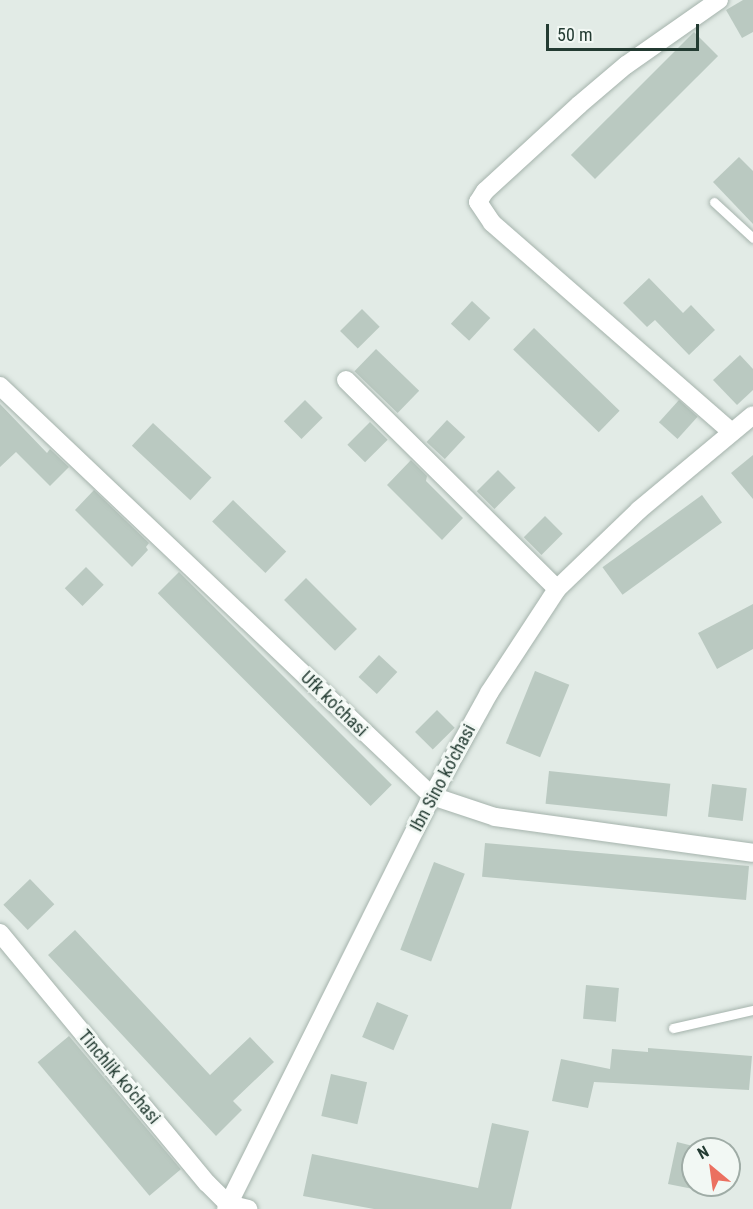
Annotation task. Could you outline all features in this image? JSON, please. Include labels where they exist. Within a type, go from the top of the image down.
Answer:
[{"type":"street","points":[[719,0],[626,65],[586,98],[485,192],[478,202],[492,223],[732,432]]},
{"type":"street","points":[[346,380],[557,589]]},
{"type":"street","name":"Ufk ko'chasi","points":[[0,386],[432,796],[495,817],[753,853]]},
{"type":"street","name":"Ibn Sino ko'chasi","points":[[227,1206],[432,796],[489,693],[557,589],[639,510],[753,415]]},
{"type":"street","name":"Tinchlik ko'chasi","points":[[0,933],[207,1184],[227,1206],[248,1209]]},
{"type":"lane","points":[[714,202],[753,238]]},
{"type":"lane","points":[[673,1028],[753,1010]]},
{"type":"building","points":[[743,0],[753,0],[753,32],[742,38],[726,10]]},
{"type":"building","points":[[694,32],[718,56],[595,179],[571,155]]},
{"type":"building","points":[[739,157],[753,171],[753,224],[713,182]]},
{"type":"building","points":[[649,278],[683,313],[691,305],[715,330],[689,355],[655,320],[647,327],[623,303]]},
{"type":"building","points":[[472,301],[490,318],[469,341],[451,324]]},
{"type":"building","points":[[362,309],[380,327],[358,349],[340,331]]},
{"type":"building","points":[[534,328],[620,411],[599,432],[513,350]]},
{"type":"building","points":[[376,349],[419,391],[398,413],[354,371]]},
{"type":"building","points":[[740,355],[753,369],[753,390],[737,405],[713,380]]},
{"type":"building","points":[[305,400],[323,418],[301,439],[284,421]]},
{"type":"building","points":[[679,400],[698,417],[678,439],[659,422]]},
{"type":"building","points":[[0,404],[47,453],[50,449],[69,467],[50,486],[16,452],[0,467]]},
{"type":"building","points":[[447,420],[465,437],[445,459],[427,442]]},
{"type":"building","points":[[370,422],[388,440],[365,462],[347,445]]},
{"type":"building","points":[[153,423],[212,478],[190,500],[132,446]]},
{"type":"building","points":[[753,455],[753,499],[731,473]]},
{"type":"building","points":[[411,460],[427,476],[426,481],[463,518],[442,540],[387,485]]},
{"type":"building","points":[[498,470],[516,488],[494,509],[477,491]]},
{"type":"building","points":[[94,490],[149,543],[146,547],[148,550],[132,567],[75,510]]},
{"type":"building","points":[[702,495],[722,523],[622,595],[602,567]]},
{"type":"building","points":[[233,500],[286,551],[265,573],[212,522]]},
{"type":"building","points":[[545,516],[563,534],[541,555],[524,537]]},
{"type":"building","points":[[86,567],[104,585],[82,606],[65,588]]},
{"type":"building","points":[[179,572],[392,785],[371,806],[158,593]]},
{"type":"building","points":[[306,578],[357,629],[335,651],[284,600]]},
{"type":"building","points":[[753,604],[753,649],[717,669],[698,633]]},
{"type":"building","points":[[379,655],[397,672],[377,694],[359,677]]},
{"type":"building","points":[[535,671],[569,685],[540,757],[506,743]]},
{"type":"building","points":[[437,710],[455,728],[433,750],[415,732]]},
{"type":"building","points":[[549,771],[670,784],[667,817],[546,804]]},
{"type":"building","points":[[712,784],[747,788],[743,821],[708,817]]},
{"type":"building","points":[[485,843],[749,866],[746,900],[482,877]]},
{"type":"building","points":[[434,862],[465,874],[431,962],[400,950]]},
{"type":"building","points":[[30,879],[54,904],[28,930],[3,905]]},
{"type":"building","points":[[75,930],[210,1075],[250,1037],[274,1062],[233,1101],[242,1110],[216,1136],[48,955]]},
{"type":"building","points":[[586,985],[619,988],[616,1022],[583,1019]]},
{"type":"building","points":[[377,1002],[408,1015],[393,1050],[362,1037]]},
{"type":"building","points":[[69,1036],[181,1169],[149,1196],[38,1062]]},
{"type":"building","points":[[648,1048],[752,1056],[749,1090],[594,1082],[588,1108],[552,1101],[561,1059],[610,1069],[612,1049],[648,1052]]},
{"type":"building","points":[[331,1074],[367,1082],[357,1124],[321,1116]]},
{"type":"building","points":[[492,1123],[529,1131],[511,1209],[374,1209],[303,1196],[312,1154],[478,1188]]},
{"type":"building","points":[[677,1142],[681,1143],[681,1187],[668,1184]]}]
